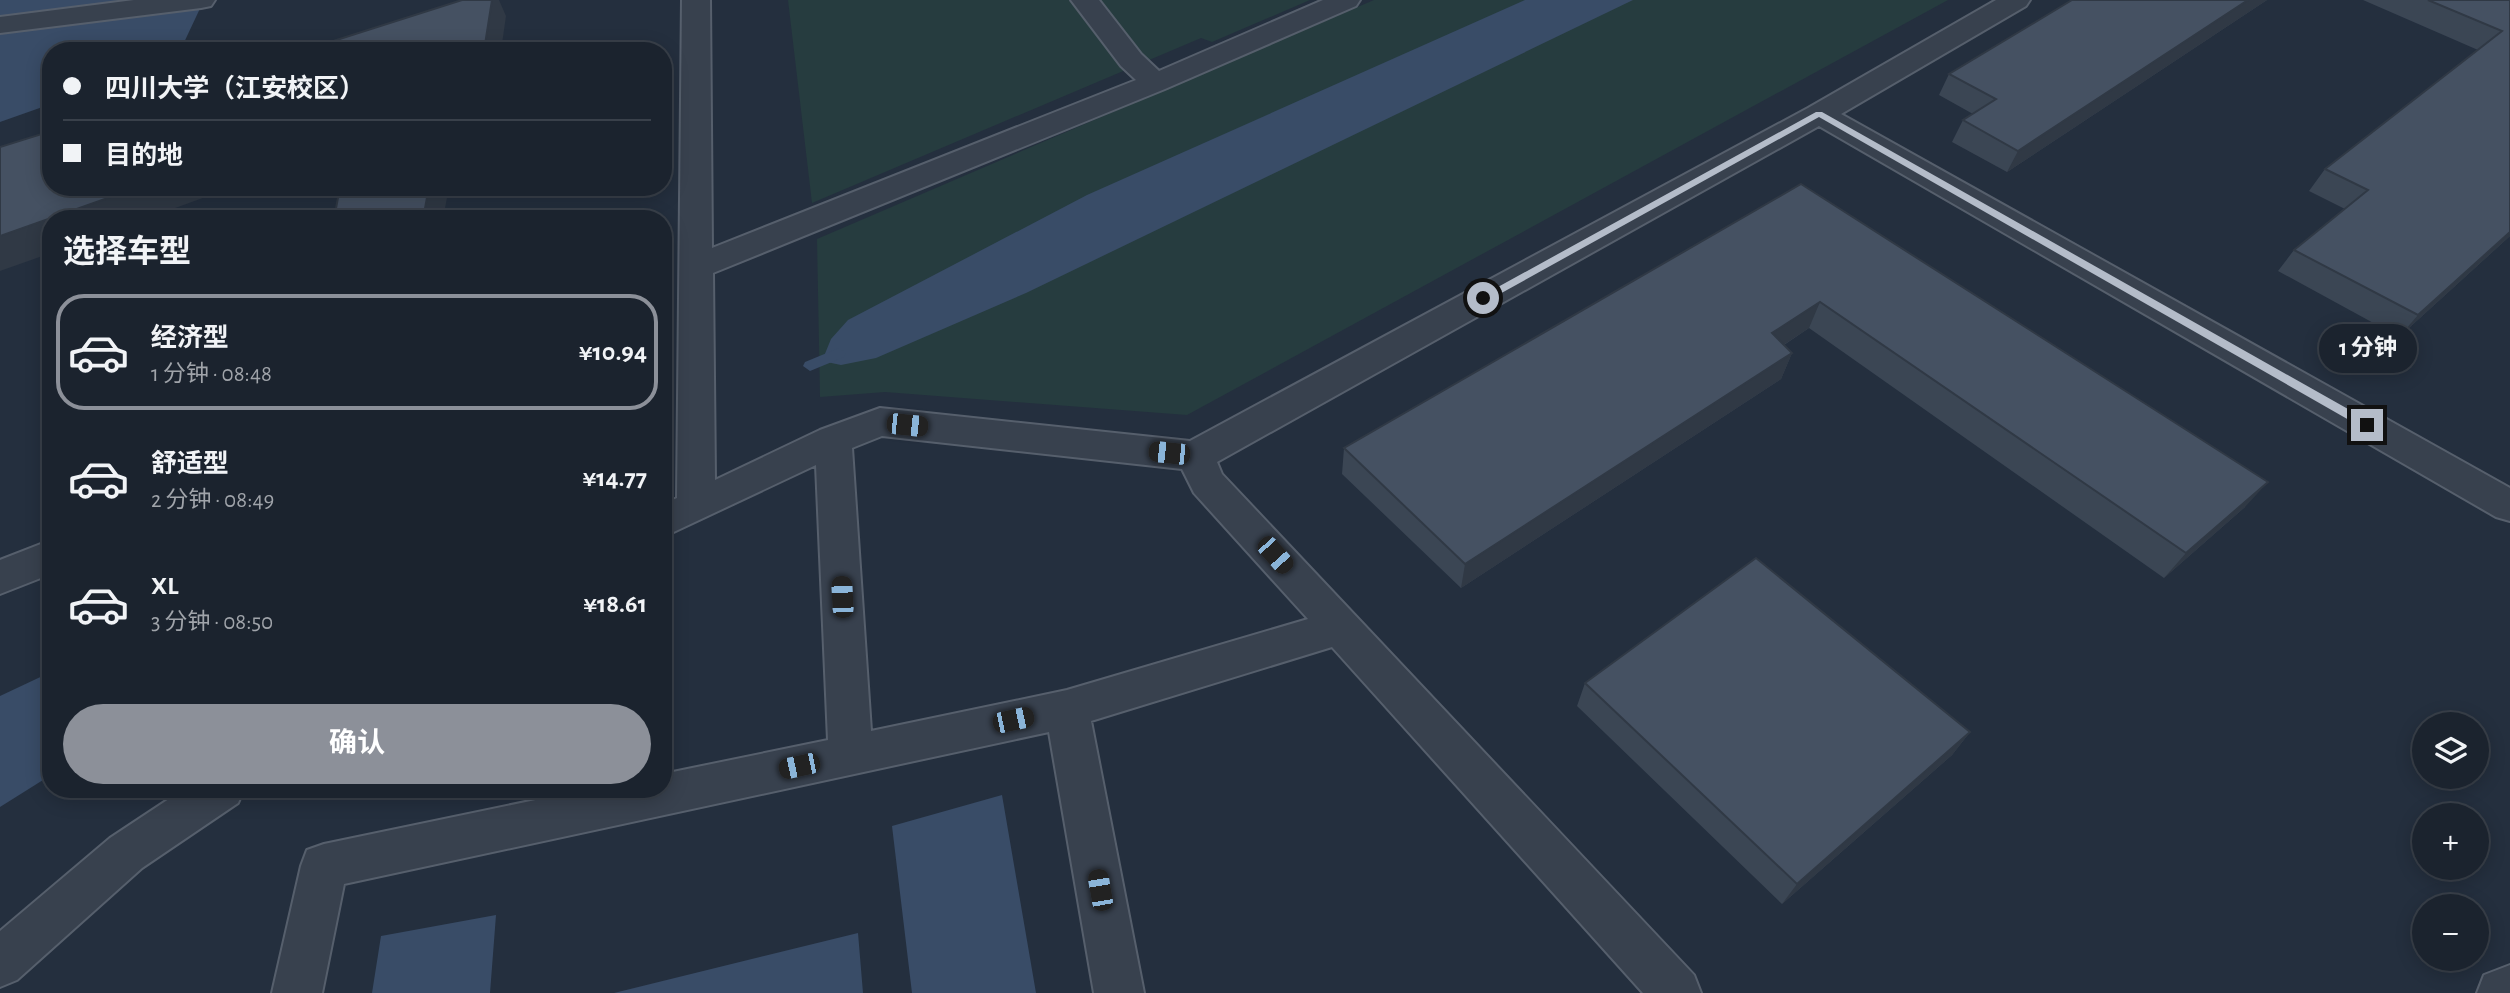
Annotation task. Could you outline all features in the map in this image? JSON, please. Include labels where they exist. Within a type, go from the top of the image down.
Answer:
[{"type":"street","points":[[0,25],[201,0]]},
{"type":"street","points":[[696,0],[696,505]]},
{"type":"street","points":[[1085,0],[1131,61],[1155,83]]},
{"type":"street","points":[[672,285],[696,272],[1155,83],[1346,0]]},
{"type":"street","points":[[672,517],[833,440],[880,422],[1195,456],[1819,114],[2016,0]]},
{"type":"street","points":[[1819,114],[2510,506]]},
{"type":"street","points":[[833,440],[851,755]]},
{"type":"street","points":[[1195,456],[1208,483],[1676,993]]},
{"type":"street","points":[[0,578],[42,560]]},
{"type":"street","points":[[672,784],[851,755],[1067,709],[1341,627]]},
{"type":"street","points":[[1067,709],[1119,993]]},
{"type":"street","points":[[0,963],[126,853],[208,798]]},
{"type":"street","points":[[297,993],[324,866],[544,805],[587,798]]},
{"type":"street","points":[[2502,993],[2510,990]]},
{"type":"green space","points":[[788,0],[1310,0],[1212,42],[1201,38],[812,203]]},
{"type":"green space","points":[[1374,0],[1948,0],[1187,415],[885,392],[820,397],[817,239]]},
{"type":"water","points":[[0,0],[204,0],[184,42],[42,42],[42,107],[0,122]]},
{"type":"water","points":[[1525,0],[1633,0],[1026,293],[876,358],[841,365],[822,361],[831,339],[848,320],[1087,195]]},
{"type":"water","points":[[42,676],[42,781],[0,807],[0,696]]},
{"type":"water","points":[[1002,795],[1036,993],[912,993],[892,826]]},
{"type":"water","points":[[496,915],[490,993],[372,993],[381,936]]},
{"type":"water","points":[[858,933],[863,993],[614,993]]},
{"type":"building","points":[[462,0],[492,0],[485,42],[330,42]]},
{"type":"building","points":[[2072,0],[2248,0],[2018,151],[1963,120],[1996,99],[1949,74]]},
{"type":"building","points":[[2428,0],[2510,0],[2510,232],[2418,315],[2294,250],[2368,190],[2325,169],[2502,31]]},
{"type":"building","points":[[42,134],[42,196],[113,196],[74,210],[42,210],[42,221],[0,236],[0,147]]},
{"type":"building","points":[[1801,184],[2268,482],[2186,553],[1820,302],[1772,333],[1792,353],[1465,564],[1344,448]]},
{"type":"building","points":[[338,196],[427,196],[425,210],[336,210]]},
{"type":"building","points":[[1756,558],[1970,732],[1797,884],[1585,683]]},
{"type":"waterway","points":[[810,366],[839,353]]},
{"type":"route","points":[[1483,298],[1819,114],[2367,425]]}]
